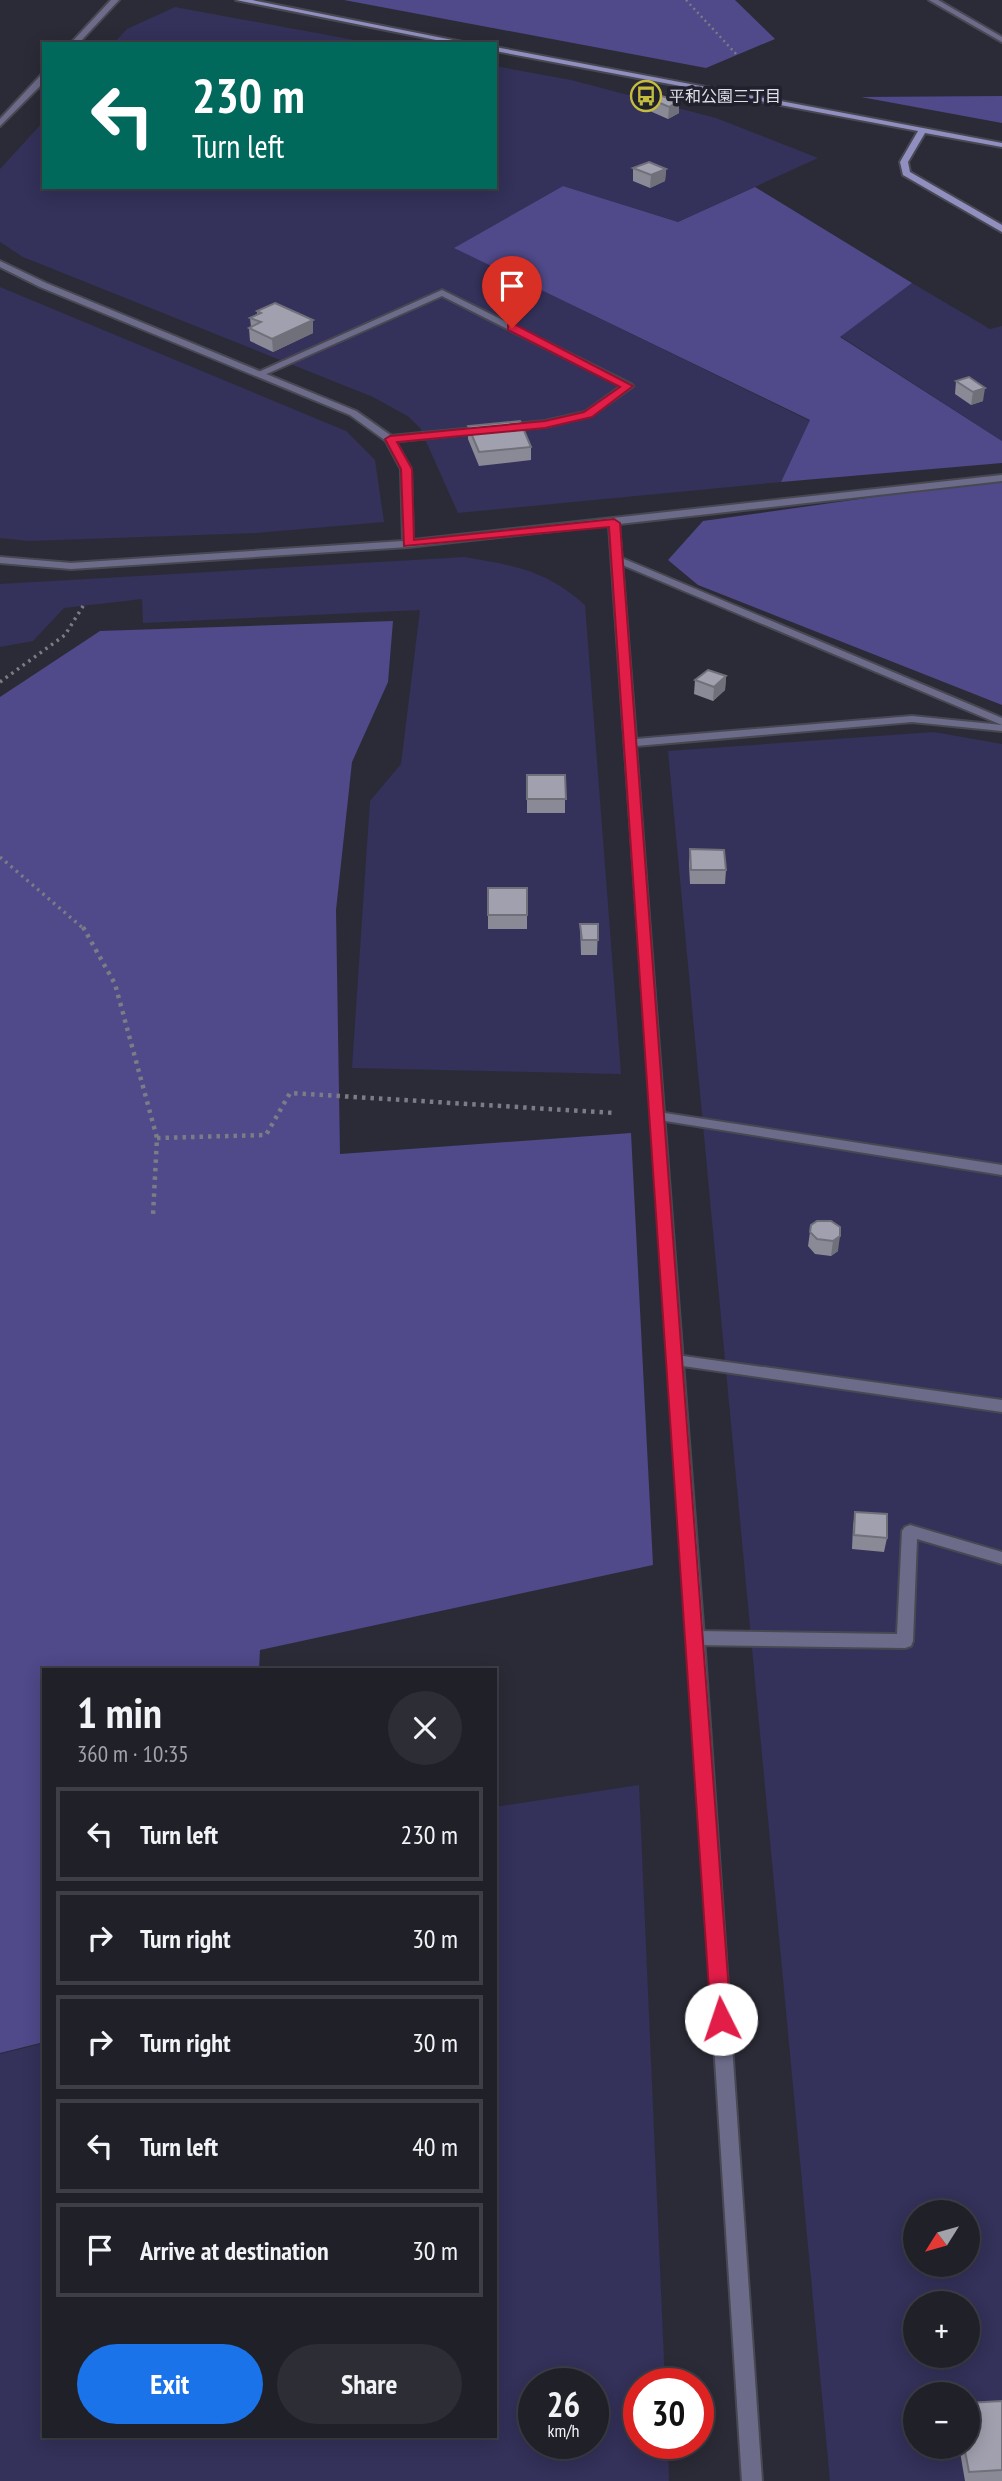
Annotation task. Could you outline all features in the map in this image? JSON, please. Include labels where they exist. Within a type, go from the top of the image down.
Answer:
[{"type":"street","points":[[76,42],[115,0]]},
{"type":"street","points":[[240,0],[459,42]]},
{"type":"street","points":[[933,0],[1002,40]]},
{"type":"street","points":[[497,49],[1002,145]]},
{"type":"street","points":[[0,124],[42,78]]},
{"type":"street","points":[[922,131],[904,162],[906,173],[1002,229]]},
{"type":"street","points":[[0,264],[43,285],[353,413],[390,439],[406,469],[408,544]]},
{"type":"street","points":[[259,374],[442,293],[628,386],[588,414],[545,424],[390,439]]},
{"type":"street","points":[[0,560],[71,566],[408,544],[1002,478]]},
{"type":"street","points":[[614,523],[696,1638],[752,2481]]},
{"type":"street","points":[[617,559],[1002,722]]},
{"type":"street","points":[[630,743],[912,719],[1002,728]]},
{"type":"street","points":[[658,1116],[1002,1170]]},
{"type":"street","points":[[676,1360],[1002,1406]]},
{"type":"street","points":[[696,1638],[905,1642],[910,1531],[1002,1558]]},
{"type":"path","points":[[686,0],[745,64],[742,84],[734,94]]},
{"type":"path","points":[[0,682],[65,635]]},
{"type":"path","points":[[0,857],[81,924],[115,984],[157,1138],[153,1215]]},
{"type":"path","points":[[157,1138],[266,1135],[289,1093],[658,1116]]},
{"type":"shaded area","points":[[344,0],[735,0],[775,39],[706,68]]},
{"type":"shaded area","points":[[175,7],[365,42],[115,42],[127,29]]},
{"type":"shaded area","points":[[497,66],[571,80],[716,118],[818,158],[678,222],[563,186],[455,248],[810,421],[781,482],[458,513],[420,428],[409,417],[373,397],[23,257],[0,242],[0,169],[42,123],[42,189],[497,189]]},
{"type":"shaded area","points":[[1002,96],[1002,123],[861,97]]},
{"type":"shaded area","points":[[563,186],[678,222],[755,187],[912,283],[840,337],[1002,441],[1002,463],[781,482],[810,420],[454,248]]},
{"type":"shaded area","points":[[912,283],[990,329],[1002,326],[1002,441],[840,336]]},
{"type":"shaded area","points":[[0,287],[346,431],[375,460],[384,522],[256,533],[28,541],[0,538]]},
{"type":"shaded area","points":[[1002,479],[1002,705],[698,585],[668,560],[703,521]]},
{"type":"shaded area","points":[[465,557],[530,571],[557,584],[585,605],[621,1074],[352,1068],[370,801],[401,764],[420,610],[143,623],[142,599],[64,608],[33,641],[0,647],[0,584]]},
{"type":"shaded area","points":[[393,621],[388,682],[352,762],[336,910],[340,1154],[631,1133],[653,1565],[260,1650],[259,1668],[42,1668],[42,2042],[0,2053],[0,697],[100,631]]},
{"type":"shaded area","points":[[934,732],[1002,744],[1002,2481],[830,2481],[668,751]]},
{"type":"shaded area","points":[[639,1785],[664,2368],[623,2368],[623,2459],[668,2459],[669,2481],[0,2481],[0,2054],[42,2044],[42,2438],[497,2438],[497,1807]]},
{"type":"building","points":[[651,93],[679,101],[669,107],[644,96]]},
{"type":"building","points":[[649,162],[666,169],[651,175],[633,168]]},
{"type":"building","points":[[275,303],[313,320],[272,339],[249,328],[261,322],[250,318],[261,313],[257,311]]},
{"type":"building","points":[[969,377],[985,388],[973,392],[956,381]]},
{"type":"building","points":[[520,421],[531,447],[479,452],[468,426]]},
{"type":"building","points":[[708,670],[726,676],[714,687],[695,680]]},
{"type":"building","points":[[527,775],[565,775],[566,799],[527,799]]},
{"type":"building","points":[[690,849],[724,850],[726,870],[691,870]]},
{"type":"building","points":[[488,888],[527,888],[527,915],[488,915]]},
{"type":"building","points":[[580,924],[598,924],[598,940],[582,940]]},
{"type":"building","points":[[817,1221],[831,1221],[840,1227],[840,1236],[833,1241],[817,1239],[810,1232],[811,1225]]},
{"type":"building","points":[[855,1512],[887,1514],[887,1538],[854,1535]]},
{"type":"building","points":[[1002,2401],[1002,2470],[969,2472],[966,2459],[980,2459],[980,2402]]},
{"type":"place","name":"平和公園三丁目","points":[[646,96]]},
{"type":"route","points":[[512,328],[628,386],[588,414],[545,424],[390,439],[406,469],[408,544],[614,523],[692,1583],[721,2019]]}]
